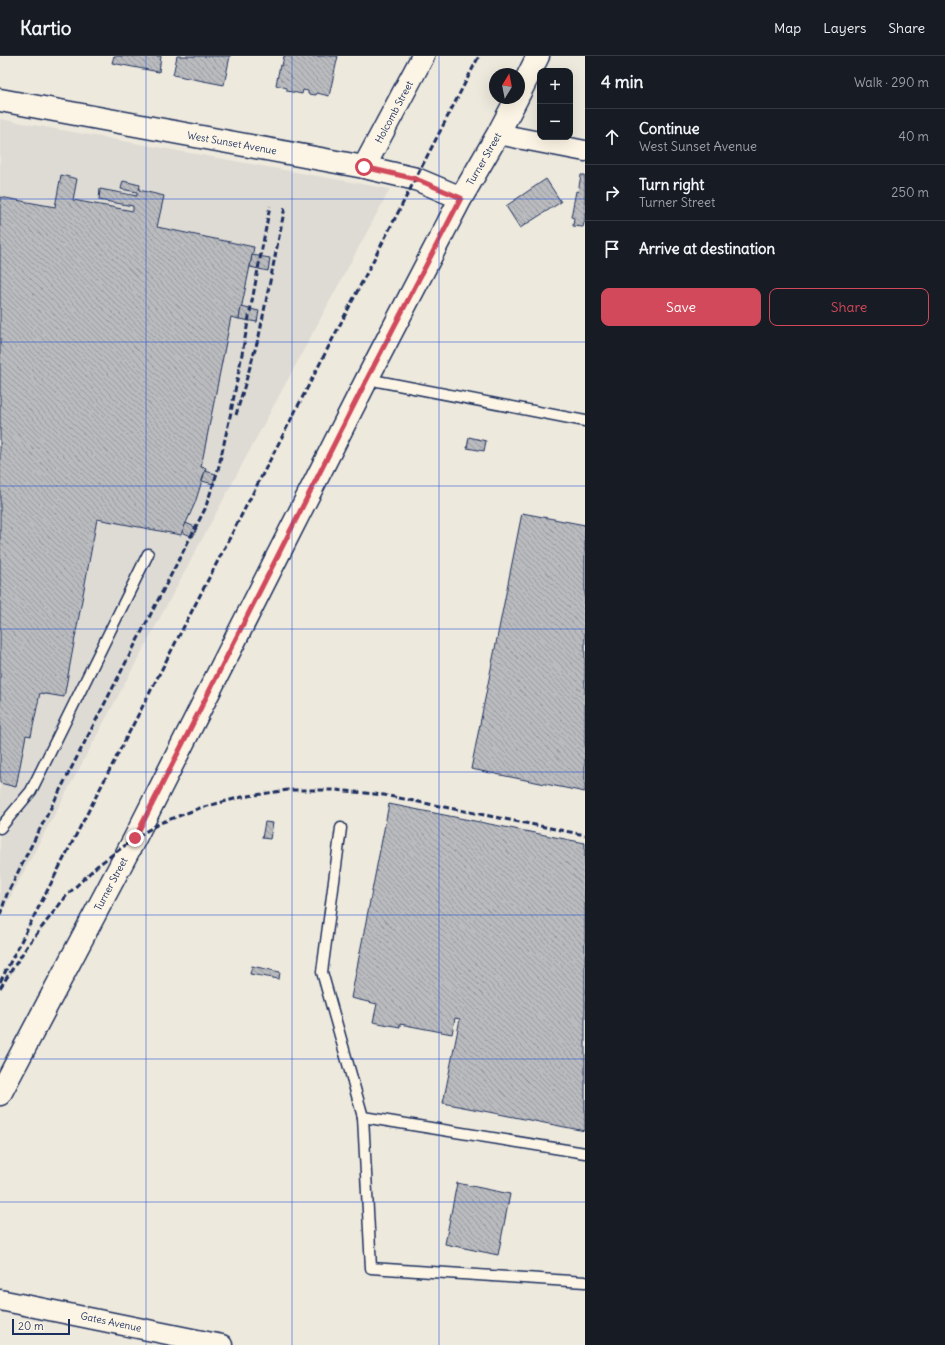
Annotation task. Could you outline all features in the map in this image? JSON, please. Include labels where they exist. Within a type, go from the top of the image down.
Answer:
[{"type":"street","name":"Holcomb Street","points":[[364,167],[423,56]]},
{"type":"street","points":[[525,82],[538,56]]},
{"type":"street","name":"West Sunset Avenue","points":[[0,100],[364,167],[416,179],[461,198]]},
{"type":"street","name":"Turner Street","points":[[0,1094],[135,838],[367,379],[461,198],[514,104]]},
{"type":"street","points":[[498,134],[585,150]]},
{"type":"street","name":"Gates Avenue","points":[[0,1300],[222,1345]]},
{"type":"lane","points":[[367,379],[585,421]]},
{"type":"lane","points":[[0,828],[31,791],[148,554]]},
{"type":"lane","points":[[341,828],[322,972],[363,1117],[371,1268],[585,1282]]},
{"type":"lane","points":[[363,1117],[585,1153]]},
{"type":"shaded area","points":[[0,119],[390,189],[0,916]]},
{"type":"building","points":[[114,56],[161,56],[159,72],[112,63]]},
{"type":"building","points":[[177,56],[230,56],[224,85],[173,75]]},
{"type":"building","points":[[284,56],[338,56],[329,96],[317,93],[316,95],[308,94],[308,91],[303,90],[302,94],[287,91],[287,88],[276,85],[280,65],[282,66]]},
{"type":"building","points":[[61,175],[77,179],[73,200],[133,211],[133,206],[99,200],[100,189],[137,196],[137,192],[121,189],[123,181],[140,185],[139,190],[164,196],[157,227],[254,247],[239,319],[231,317],[201,467],[206,468],[195,503],[181,535],[97,519],[64,697],[40,693],[31,736],[26,735],[16,787],[0,783],[0,197],[55,207]]},
{"type":"building","points":[[581,175],[585,175],[585,220],[583,227],[573,226],[574,218],[571,217]]},
{"type":"building","points":[[546,179],[561,202],[520,228],[506,206]]},
{"type":"building","points":[[252,255],[270,258],[268,271],[250,267]]},
{"type":"building","points":[[241,307],[259,311],[257,322],[239,319]]},
{"type":"building","points":[[469,437],[486,441],[484,451],[467,448]]},
{"type":"building","points":[[205,471],[216,474],[213,484],[202,481]]},
{"type":"building","points":[[522,513],[585,525],[585,792],[471,769]]},
{"type":"building","points":[[186,523],[197,528],[193,537],[182,532]]},
{"type":"building","points":[[389,804],[585,843],[585,1131],[443,1103],[460,1019],[455,1018],[452,1034],[400,1024],[400,1027],[373,1022],[377,1004],[351,998]]},
{"type":"building","points":[[265,822],[273,823],[270,839],[262,838]]},
{"type":"building","points":[[252,966],[280,972],[279,979],[250,974]]},
{"type":"building","points":[[457,1183],[510,1194],[498,1255],[445,1244]]},
{"type":"railway","points":[[0,982],[479,56]]},
{"type":"railway","points":[[0,915],[7,894],[26,856],[205,509],[218,470],[231,412],[270,206]]},
{"type":"railway","points":[[236,415],[259,336],[285,207]]},
{"type":"railway","points":[[0,988],[28,945],[67,895],[97,866],[135,838],[160,823],[200,808],[242,797],[288,790],[336,790],[384,795],[585,835]]},
{"type":"route","points":[[135,838],[367,379],[461,198],[416,179],[364,167]]}]
